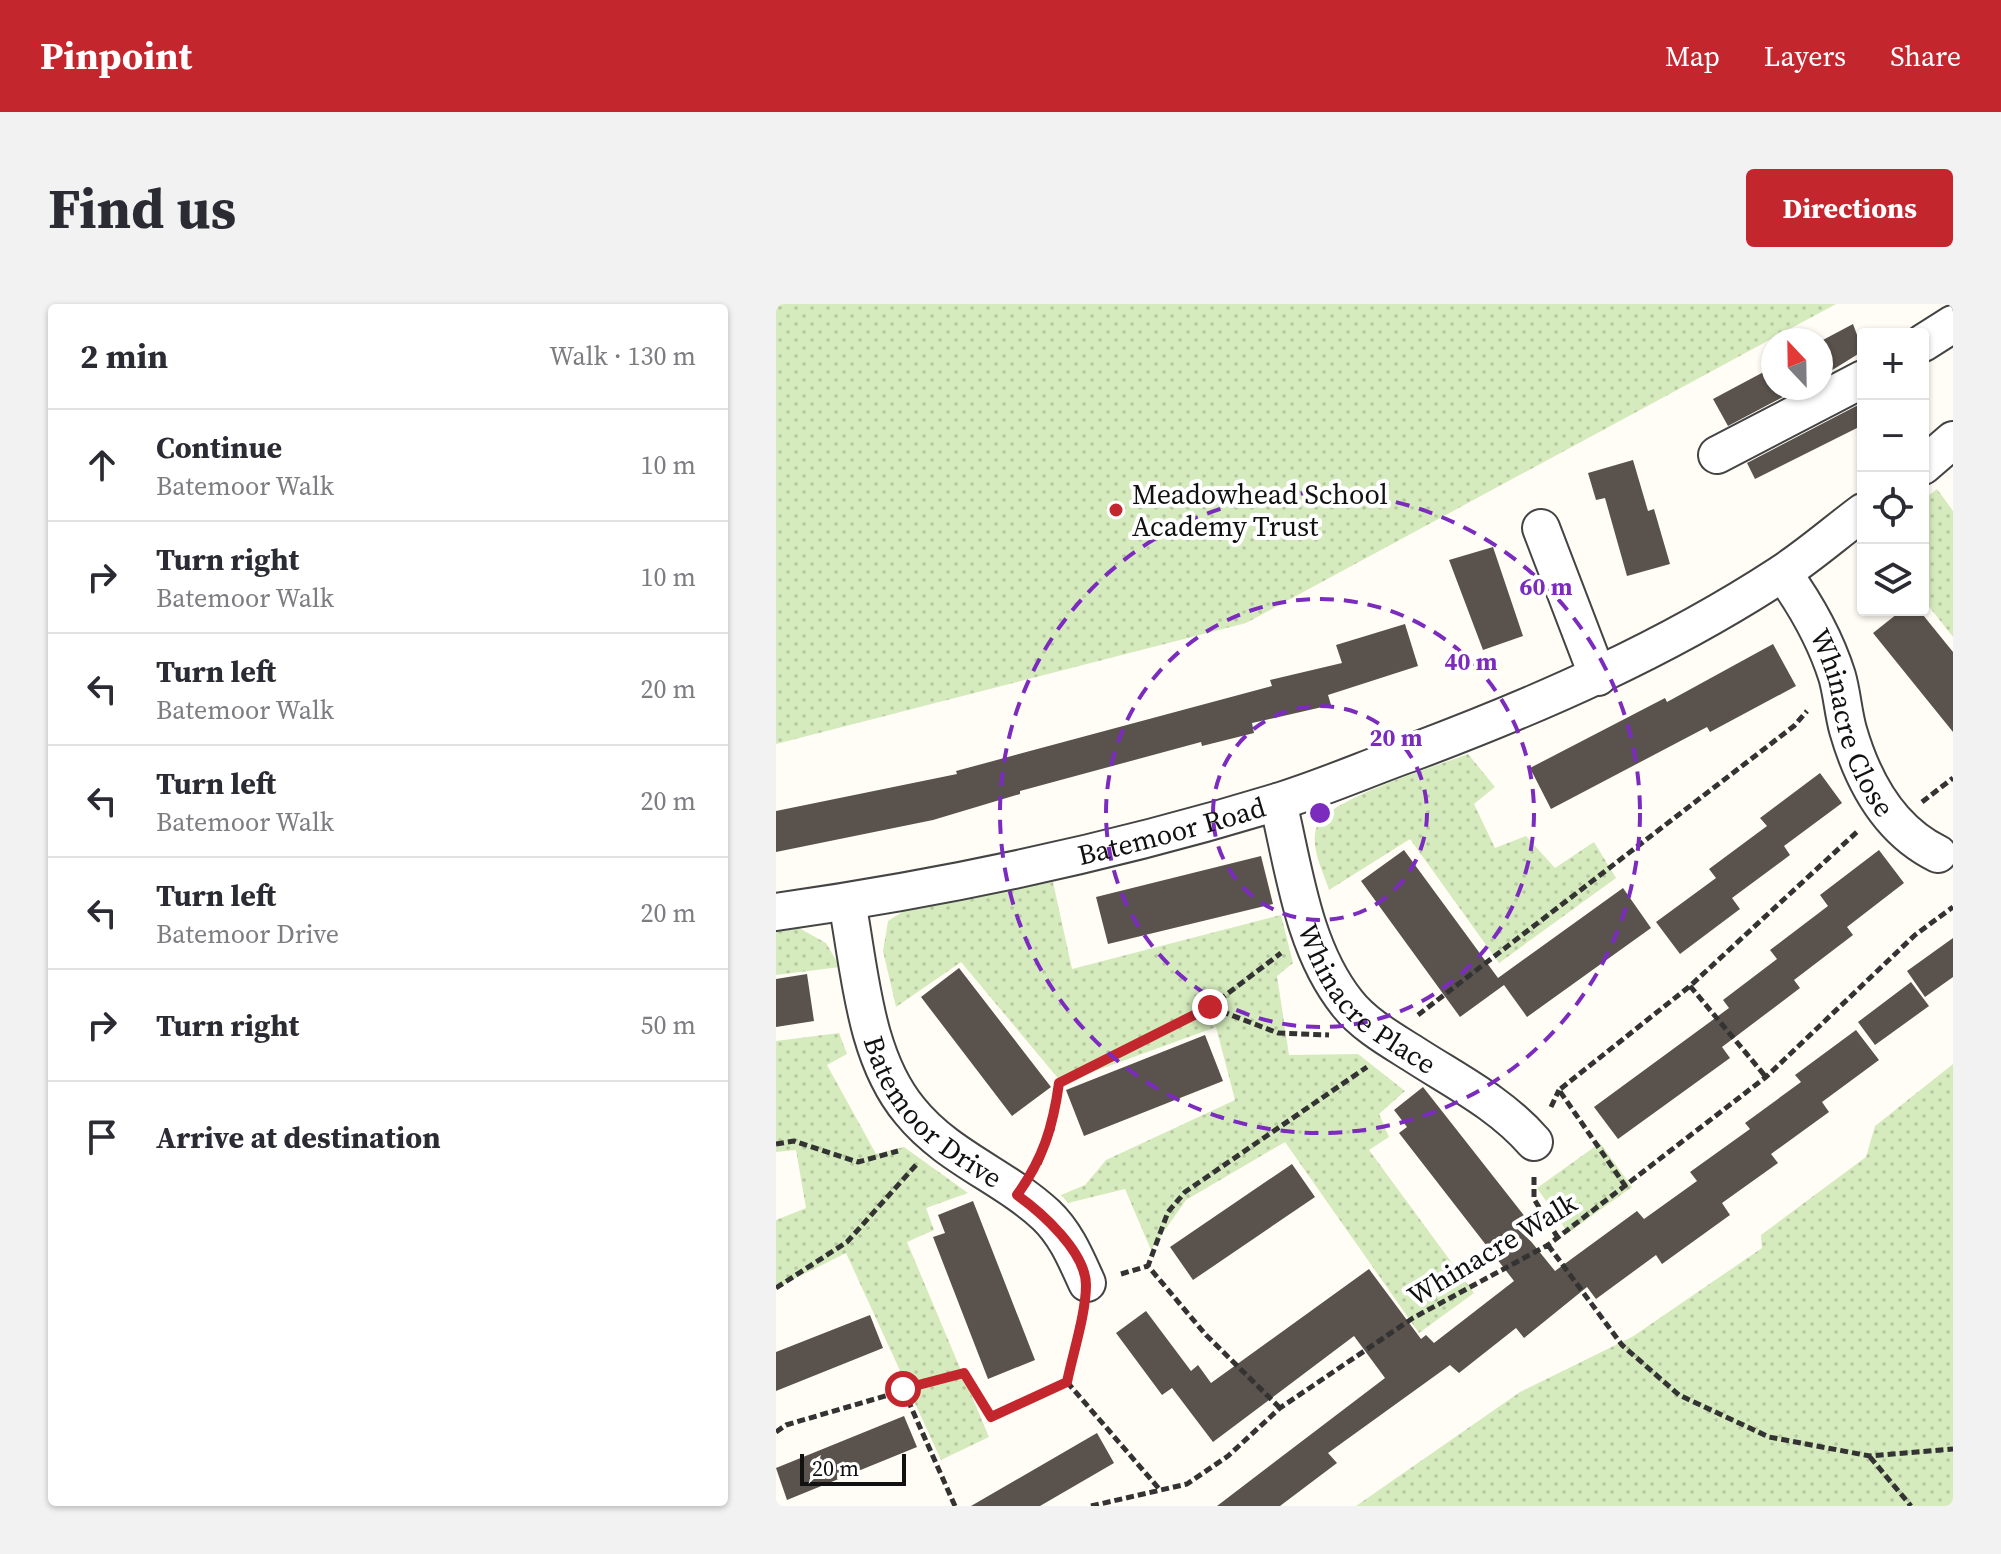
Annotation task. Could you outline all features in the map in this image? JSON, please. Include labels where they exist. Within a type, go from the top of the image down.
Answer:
[{"type":"street","points":[[1929,339],[1953,324]]},
{"type":"street","points":[[1717,455],[1857,382]]},
{"type":"street","name":"Batemoor Road","points":[[776,912],[847,902],[1062,859],[1278,802],[1479,727],[1598,677],[1686,632],[1783,573],[1857,517]]},
{"type":"street","points":[[1541,528],[1598,677]]},
{"type":"street","name":"Whinacre Close","points":[[1783,573],[1810,611],[1829,653],[1857,758],[1888,817],[1913,842],[1938,854]]},
{"type":"street","name":"Whinacre Place","points":[[1278,802],[1310,930],[1324,969],[1349,1006],[1388,1038],[1462,1082],[1517,1123],[1534,1142]]},
{"type":"street","name":"Batemoor Drive","points":[[847,902],[870,1026],[885,1070],[908,1110],[938,1140],[1046,1215],[1068,1243],[1087,1283]]},
{"type":"path","points":[[1626,1187],[1559,1090],[1690,986],[1866,824],[1922,802],[1953,778]]},
{"type":"path","name":"Whinacre Walk","points":[[1091,1506],[1187,1484],[1228,1456],[1280,1408],[1413,1318],[1548,1245],[1766,1077],[1915,935],[1953,907]]},
{"type":"path","points":[[1017,1195],[1038,1166],[1052,1130],[1059,1083],[1210,1007],[1310,930]]},
{"type":"path","points":[[1690,986],[1766,1077]]},
{"type":"path","points":[[1210,1007],[1278,1033],[1388,1038]]},
{"type":"path","points":[[776,1144],[794,1141],[858,1162],[938,1140]]},
{"type":"path","points":[[776,1288],[847,1242],[938,1140]]},
{"type":"path","points":[[1548,1245],[1622,1345],[1679,1395],[1769,1437],[1870,1456],[1953,1449]]},
{"type":"path","points":[[1067,1382],[1087,1283]]},
{"type":"path","points":[[776,1432],[786,1425],[964,1373],[991,1417],[1067,1382]]},
{"type":"path","points":[[1067,1382],[1161,1491]]},
{"type":"path","points":[[903,1389],[955,1506]]},
{"type":"path","points":[[1870,1456],[1911,1506]]},
{"type":"green space","name":"Meadowhead School Academy Trust","points":[[776,304],[1836,304],[1792,328],[1761,328],[1761,345],[1246,623],[776,744]]},
{"type":"green space","points":[[1937,489],[1953,511],[1953,637],[1929,607],[1929,495]]},
{"type":"green space","points":[[1468,754],[1495,787],[1474,804],[1495,848],[1526,836],[1555,868],[1594,842],[1616,878],[1499,963],[1410,839],[1329,890],[1316,849],[1318,824],[1343,804]]},
{"type":"green space","points":[[1053,882],[1072,969],[1281,915],[1293,963],[1277,976],[1289,1055],[1358,1054],[1405,1091],[1379,1114],[1389,1137],[1369,1150],[1474,1293],[1419,1333],[1285,1142],[1186,1200],[1151,1250],[1125,1189],[1068,1203],[1061,1195],[1085,1185],[1106,1160],[1235,1100],[1216,1027],[1062,1083],[961,962],[896,1007],[883,951],[888,921],[907,909]]},
{"type":"green space","points":[[799,928],[826,943],[840,967],[776,975],[776,932]]},
{"type":"green space","points":[[839,1033],[847,1054],[827,1065],[876,1154],[904,1147],[968,1193],[926,1208],[934,1230],[907,1242],[989,1437],[941,1460],[846,1253],[776,1288],[776,1220],[806,1208],[796,1150],[776,1152],[776,1041]]},
{"type":"green space","points":[[1953,1064],[1953,1506],[1356,1506],[1520,1392],[1632,1337],[1762,1248],[1761,1235],[1866,1157],[1875,1126]]},
{"type":"green space","points":[[1600,1143],[1632,1187],[1568,1233],[1537,1188]]},
{"type":"building","points":[[1853,324],[1857,335],[1857,355],[1833,370],[1833,335]]},
{"type":"building","points":[[1761,373],[1761,400],[1777,400],[1728,426],[1713,399]]},
{"type":"building","points":[[1857,406],[1857,428],[1755,479],[1747,463]]},
{"type":"building","points":[[1633,460],[1648,511],[1654,509],[1670,564],[1627,576],[1605,498],[1596,500],[1588,473]]},
{"type":"building","points":[[1493,547],[1523,636],[1483,650],[1449,560]]},
{"type":"building","points":[[1894,616],[1924,616],[1953,652],[1953,732],[1873,633]]},
{"type":"building","points":[[1405,624],[1418,666],[1328,695],[1331,705],[1252,723],[1254,733],[1202,746],[1201,742],[1020,791],[1020,794],[933,820],[776,852],[776,811],[957,774],[956,771],[1272,686],[1270,680],[1342,663],[1336,645]]},
{"type":"building","points":[[1773,644],[1796,686],[1710,732],[1707,727],[1551,809],[1530,768],[1665,698],[1667,702]]},
{"type":"building","points":[[1820,773],[1842,803],[1784,846],[1790,855],[1732,898],[1740,909],[1680,954],[1656,922],[1716,878],[1709,869],[1767,826],[1760,818]]},
{"type":"building","points":[[1404,850],[1498,978],[1623,888],[1651,928],[1527,1017],[1504,985],[1460,1017],[1361,881]]},
{"type":"building","points":[[1879,850],[1904,883],[1847,927],[1853,935],[1794,980],[1800,988],[1722,1047],[1730,1058],[1618,1139],[1594,1107],[1729,1008],[1723,1000],[1777,959],[1770,950],[1828,906],[1820,895]]},
{"type":"building","points":[[1261,856],[1273,904],[1108,944],[1096,897]]},
{"type":"building","points":[[1953,938],[1953,977],[1925,997],[1907,971]]},
{"type":"building","points":[[959,968],[1051,1087],[1012,1116],[921,997]]},
{"type":"building","points":[[807,974],[814,1021],[776,1027],[776,979]]},
{"type":"building","points":[[1911,982],[1929,1006],[1875,1045],[1858,1022]]},
{"type":"building","points":[[1856,1030],[1879,1060],[1822,1102],[1829,1112],[1771,1154],[1778,1163],[1722,1203],[1730,1215],[1662,1264],[1656,1255],[1596,1299],[1587,1287],[1524,1338],[1516,1328],[1459,1373],[1450,1365],[1328,1453],[1337,1463],[1280,1506],[1217,1506],[1385,1378],[1354,1336],[1213,1442],[1172,1388],[1162,1395],[1116,1333],[1146,1311],[1191,1371],[1198,1365],[1211,1383],[1369,1269],[1421,1339],[1426,1335],[1434,1343],[1514,1281],[1399,1133],[1407,1127],[1394,1110],[1423,1087],[1530,1223],[1521,1229],[1555,1271],[1637,1211],[1644,1219],[1697,1181],[1690,1172],[1750,1129],[1745,1123],[1801,1082],[1795,1075]]},
{"type":"building","points":[[1205,1035],[1223,1081],[1084,1136],[1066,1090]]},
{"type":"building","points":[[1292,1164],[1315,1197],[1193,1280],[1170,1247]]},
{"type":"building","points":[[973,1201],[1035,1360],[988,1379],[933,1237],[945,1233],[938,1215]]},
{"type":"building","points":[[870,1315],[883,1348],[776,1391],[776,1352]]},
{"type":"building","points":[[904,1416],[917,1447],[787,1500],[776,1468]]},
{"type":"building","points":[[1097,1433],[1114,1463],[1040,1506],[971,1506]]},
{"type":"place","name":"Meadowhead School Academy Trust","points":[[1116,510]]},
{"type":"route","points":[[903,1389],[964,1373],[991,1417],[1067,1382],[1087,1283],[1068,1243],[1046,1215],[1017,1195],[1038,1166],[1052,1130],[1059,1083],[1210,1007]]}]
